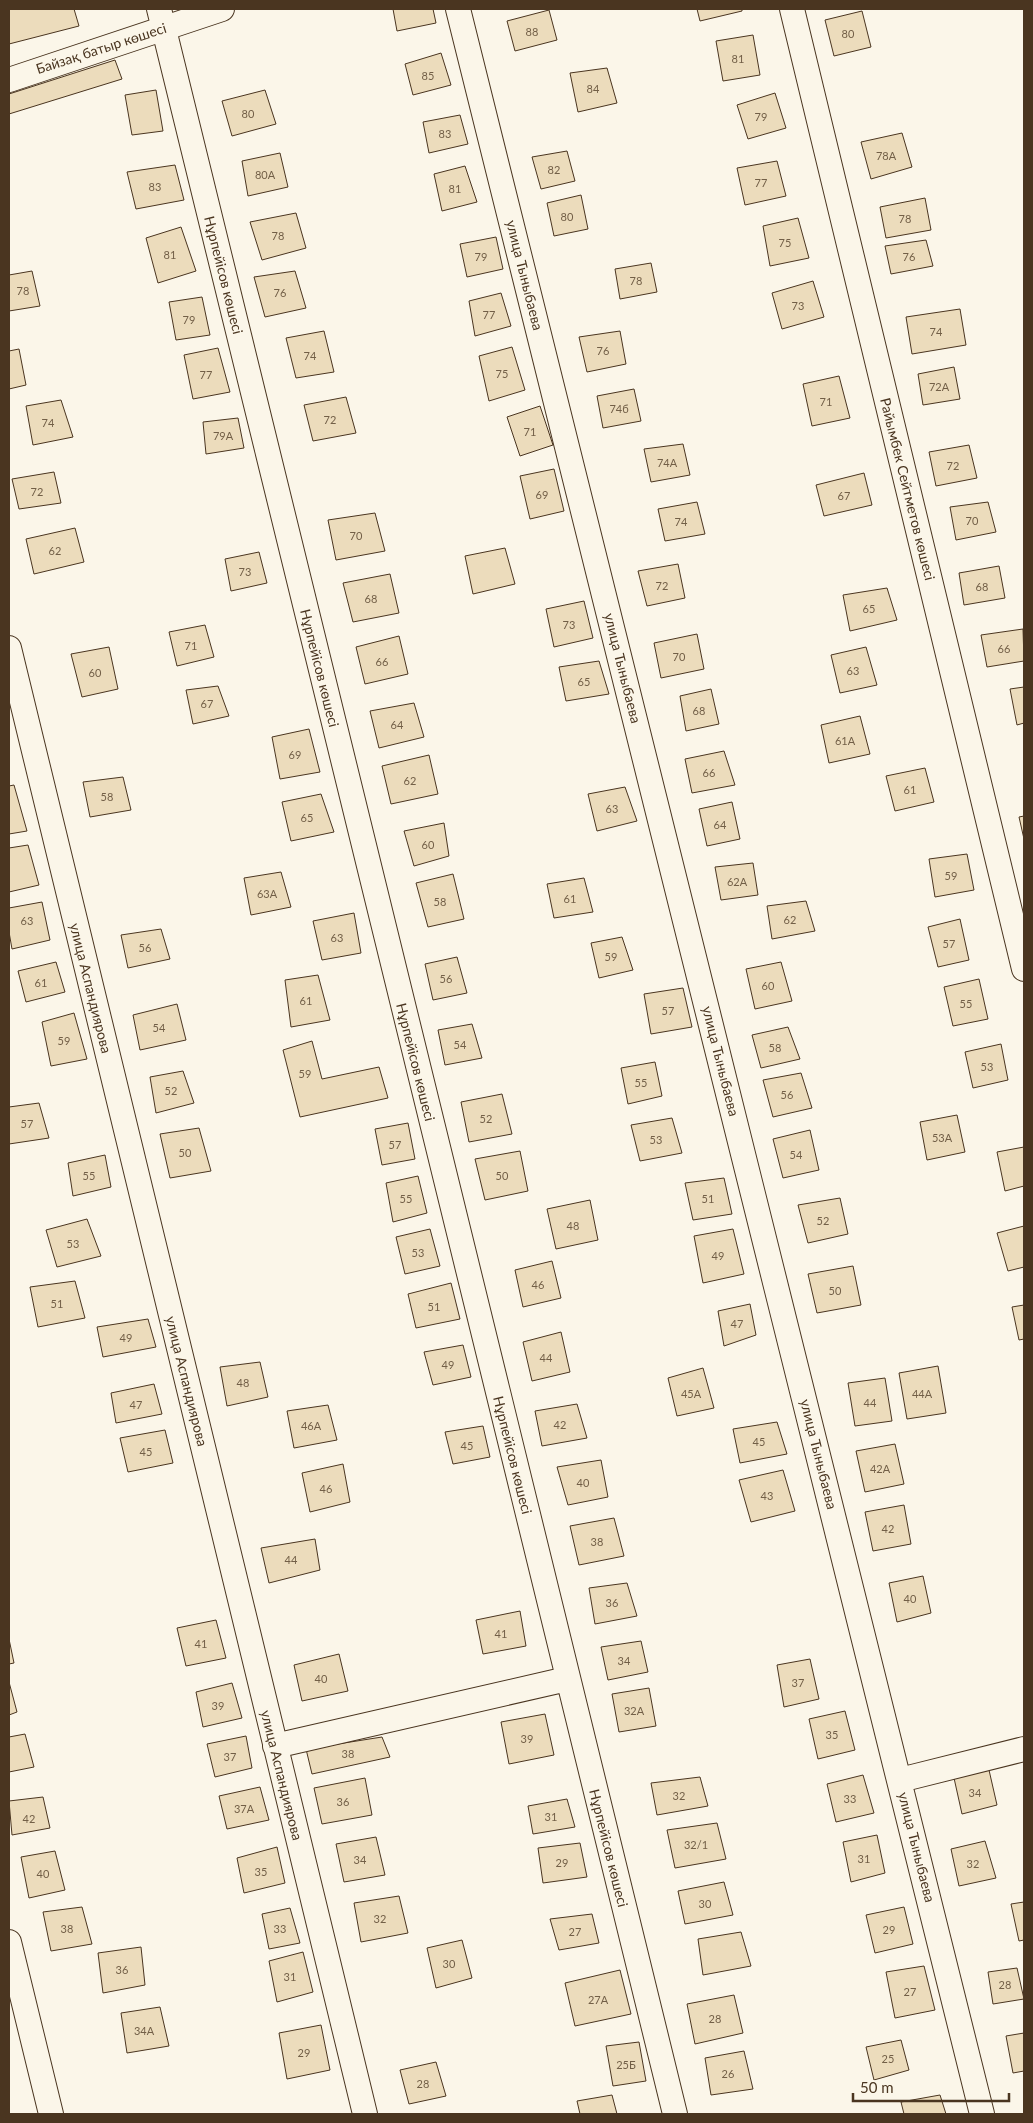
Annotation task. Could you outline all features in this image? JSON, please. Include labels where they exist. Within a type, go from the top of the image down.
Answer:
[{"type":"street","name":"Байзақ батыр көшесі","points":[[9,80],[161,18],[222,9]]},
{"type":"street","name":"улица Тыныбаева","points":[[458,9],[982,2114]]},
{"type":"street","name":"Райымбек Сейтметов көшесі","points":[[792,9],[1024,969]]},
{"type":"street","name":"Нұрпейісов көшесі","points":[[161,18],[675,2114]]},
{"type":"street","name":"улица Аспандиярова","points":[[9,648],[365,2114]]},
{"type":"street","points":[[275,1746],[567,1679]]},
{"type":"street","points":[[900,1780],[1024,1749]]},
{"type":"street","points":[[9,1942],[51,2114]]},
{"type":"building","points":[[9,9],[74,9],[79,26],[9,44]]},
{"type":"building","points":[[393,9],[433,9],[436,23],[397,31]]},
{"type":"building","points":[[697,9],[742,9],[742,11],[700,21]]},
{"type":"building","points":[[549,10],[557,40],[515,51],[507,21]]},
{"type":"building","points":[[862,11],[871,47],[834,56],[825,20]]},
{"type":"building","points":[[753,35],[760,75],[723,81],[716,41]]},
{"type":"building","points":[[441,53],[451,85],[413,95],[405,64]]},
{"type":"building","points":[[115,60],[122,79],[9,114],[9,94]]},
{"type":"building","points":[[607,68],[617,103],[578,112],[570,73]]},
{"type":"building","points":[[156,90],[163,131],[132,135],[125,95]]},
{"type":"building","points":[[265,90],[276,124],[232,136],[222,101]]},
{"type":"building","points":[[775,93],[786,128],[748,139],[737,105]]},
{"type":"building","points":[[460,115],[468,144],[429,153],[423,122]]},
{"type":"building","points":[[902,133],[912,167],[871,179],[861,142]]},
{"type":"building","points":[[567,151],[575,181],[541,189],[532,157]]},
{"type":"building","points":[[280,153],[288,187],[248,196],[242,161]]},
{"type":"building","points":[[777,161],[786,196],[745,205],[737,168]]},
{"type":"building","points":[[175,165],[184,200],[136,209],[127,172]]},
{"type":"building","points":[[465,166],[477,202],[442,211],[434,174]]},
{"type":"building","points":[[581,195],[588,229],[554,236],[547,203]]},
{"type":"building","points":[[925,198],[931,230],[886,238],[880,207]]},
{"type":"building","points":[[296,213],[306,248],[262,260],[250,222]]},
{"type":"building","points":[[798,218],[809,258],[770,266],[763,226]]},
{"type":"building","points":[[181,227],[196,271],[158,283],[146,238]]},
{"type":"building","points":[[496,237],[503,269],[467,277],[460,244]]},
{"type":"building","points":[[926,240],[933,266],[891,274],[885,246]]},
{"type":"building","points":[[651,263],[657,292],[620,299],[615,269]]},
{"type":"building","points":[[32,271],[40,306],[9,311],[9,275]]},
{"type":"building","points":[[295,271],[306,308],[265,317],[254,277]]},
{"type":"building","points":[[813,281],[824,317],[782,329],[772,293]]},
{"type":"building","points":[[501,293],[511,326],[475,336],[469,301]]},
{"type":"building","points":[[202,297],[210,335],[176,340],[169,302]]},
{"type":"building","points":[[960,309],[966,345],[912,354],[906,317]]},
{"type":"building","points":[[324,331],[334,372],[296,378],[286,338]]},
{"type":"building","points":[[620,331],[626,364],[587,372],[579,337]]},
{"type":"building","points":[[512,347],[525,390],[489,401],[479,356]]},
{"type":"building","points":[[218,348],[230,392],[193,399],[184,355]]},
{"type":"building","points":[[19,349],[26,385],[9,389],[9,351]]},
{"type":"building","points":[[954,367],[960,399],[923,405],[918,374]]},
{"type":"building","points":[[839,376],[850,418],[812,426],[803,384]]},
{"type":"building","points":[[634,389],[641,421],[603,428],[597,396]]},
{"type":"building","points":[[346,397],[356,433],[313,441],[304,405]]},
{"type":"building","points":[[61,400],[73,437],[33,445],[26,406]]},
{"type":"building","points":[[540,406],[553,445],[520,456],[507,417]]},
{"type":"building","points":[[238,418],[244,448],[206,454],[203,422]]},
{"type":"building","points":[[683,444],[690,475],[651,482],[644,449]]},
{"type":"building","points":[[969,445],[977,478],[936,486],[929,452]]},
{"type":"building","points":[[554,469],[564,511],[530,519],[520,476]]},
{"type":"building","points":[[54,472],[61,503],[19,509],[12,479]]},
{"type":"building","points":[[864,473],[872,505],[824,516],[816,485]]},
{"type":"building","points":[[697,502],[705,534],[665,541],[658,509]]},
{"type":"building","points":[[988,502],[996,532],[956,540],[950,507]]},
{"type":"building","points":[[375,513],[385,551],[336,560],[328,520]]},
{"type":"building","points":[[75,528],[84,562],[34,574],[26,539]]},
{"type":"building","points":[[505,548],[515,584],[473,594],[465,556]]},
{"type":"building","points":[[259,552],[267,583],[231,591],[225,559]]},
{"type":"building","points":[[678,564],[685,598],[647,606],[638,571]]},
{"type":"building","points":[[999,566],[1005,598],[964,605],[959,573]]},
{"type":"building","points":[[390,574],[399,613],[353,622],[343,583]]},
{"type":"building","points":[[887,588],[897,620],[850,631],[843,595]]},
{"type":"building","points":[[584,601],[593,638],[554,647],[546,609]]},
{"type":"building","points":[[205,625],[214,657],[177,666],[169,632]]},
{"type":"building","points":[[1023,629],[1024,661],[987,667],[981,635]]},
{"type":"building","points":[[697,634],[704,669],[661,678],[654,643]]},
{"type":"building","points":[[399,636],[408,674],[365,684],[356,647]]},
{"type":"building","points":[[109,647],[118,689],[82,697],[71,654]]},
{"type":"building","points":[[866,647],[877,685],[840,693],[831,655]]},
{"type":"building","points":[[599,661],[609,694],[566,701],[559,667]]},
{"type":"building","points":[[218,686],[229,716],[193,724],[186,690]]},
{"type":"building","points":[[1024,687],[1024,723],[1017,725],[1010,689]]},
{"type":"building","points":[[711,689],[719,724],[686,731],[680,696]]},
{"type":"building","points":[[414,703],[424,737],[379,748],[370,711]]},
{"type":"building","points":[[860,716],[870,754],[829,763],[821,725]]},
{"type":"building","points":[[309,729],[320,772],[280,779],[272,737]]},
{"type":"building","points":[[724,751],[735,785],[692,793],[685,759]]},
{"type":"building","points":[[429,755],[438,794],[391,804],[382,766]]},
{"type":"building","points":[[925,768],[934,802],[895,811],[886,776]]},
{"type":"building","points":[[123,777],[131,810],[90,817],[83,782]]},
{"type":"building","points":[[14,785],[27,831],[9,834],[9,786]]},
{"type":"building","points":[[625,787],[637,821],[597,831],[588,794]]},
{"type":"building","points":[[321,794],[334,832],[291,841],[282,802]]},
{"type":"building","points":[[732,802],[740,839],[707,846],[699,809]]},
{"type":"building","points":[[1024,816],[1024,839],[1019,817]]},
{"type":"building","points":[[444,823],[449,856],[414,866],[404,831]]},
{"type":"building","points":[[28,845],[39,885],[9,892],[9,848]]},
{"type":"building","points":[[967,854],[974,890],[935,897],[929,859]]},
{"type":"building","points":[[753,863],[758,895],[721,900],[715,867]]},
{"type":"building","points":[[281,872],[291,907],[251,915],[244,878]]},
{"type":"building","points":[[453,874],[464,919],[428,927],[416,883]]},
{"type":"building","points":[[584,878],[593,912],[554,918],[547,884]]},
{"type":"building","points":[[806,901],[815,931],[772,939],[767,906]]},
{"type":"building","points":[[42,902],[50,940],[12,949],[9,932],[9,908]]},
{"type":"building","points":[[354,913],[361,953],[322,960],[313,921]]},
{"type":"building","points":[[960,919],[969,960],[938,967],[928,927]]},
{"type":"building","points":[[161,929],[170,959],[128,968],[121,935]]},
{"type":"building","points":[[622,937],[633,970],[599,978],[591,943]]},
{"type":"building","points":[[457,957],[467,993],[433,1000],[425,964]]},
{"type":"building","points":[[56,962],[65,992],[26,1002],[18,971]]},
{"type":"building","points":[[781,962],[792,1001],[755,1009],[746,969]]},
{"type":"building","points":[[318,975],[330,1020],[291,1027],[285,980]]},
{"type":"building","points":[[979,979],[988,1019],[953,1026],[944,987]]},
{"type":"building","points":[[683,988],[692,1027],[651,1034],[644,994]]},
{"type":"building","points":[[177,1004],[186,1040],[140,1050],[133,1015]]},
{"type":"building","points":[[74,1013],[87,1059],[51,1066],[42,1022]]},
{"type":"building","points":[[472,1024],[482,1058],[445,1065],[438,1030]]},
{"type":"building","points":[[788,1027],[800,1059],[761,1068],[752,1035]]},
{"type":"building","points":[[312,1041],[322,1079],[379,1067],[388,1098],[300,1117],[283,1050]]},
{"type":"building","points":[[1001,1044],[1008,1080],[973,1088],[965,1052]]},
{"type":"building","points":[[655,1062],[662,1096],[628,1104],[621,1068]]},
{"type":"building","points":[[183,1071],[194,1103],[156,1113],[150,1077]]},
{"type":"building","points":[[801,1073],[812,1108],[773,1117],[763,1080]]},
{"type":"building","points":[[502,1094],[512,1134],[469,1142],[461,1102]]},
{"type":"building","points":[[39,1103],[49,1138],[9,1144],[9,1107]]},
{"type":"building","points":[[957,1115],[965,1152],[927,1160],[920,1122]]},
{"type":"building","points":[[672,1118],[682,1153],[640,1161],[631,1125]]},
{"type":"building","points":[[408,1123],[415,1159],[382,1165],[375,1129]]},
{"type":"building","points":[[199,1128],[211,1171],[170,1178],[160,1134]]},
{"type":"building","points":[[810,1130],[819,1170],[783,1178],[773,1139]]},
{"type":"building","points":[[1024,1147],[1024,1186],[1005,1191],[997,1152]]},
{"type":"building","points":[[520,1151],[528,1191],[485,1200],[475,1159]]},
{"type":"building","points":[[105,1155],[111,1187],[73,1196],[68,1163]]},
{"type":"building","points":[[418,1176],[427,1213],[393,1222],[386,1183]]},
{"type":"building","points":[[724,1178],[732,1214],[693,1220],[685,1183]]},
{"type":"building","points":[[840,1198],[848,1234],[808,1243],[798,1205]]},
{"type":"building","points":[[590,1200],[598,1240],[556,1249],[547,1209]]},
{"type":"building","points":[[87,1219],[101,1256],[57,1267],[46,1230]]},
{"type":"building","points":[[1024,1226],[1024,1267],[1008,1271],[997,1233]]},
{"type":"building","points":[[430,1229],[440,1266],[405,1274],[396,1237]]},
{"type":"building","points":[[733,1229],[744,1274],[703,1283],[694,1236]]},
{"type":"building","points":[[552,1261],[561,1298],[523,1307],[515,1270]]},
{"type":"building","points":[[853,1266],[861,1305],[817,1313],[808,1274]]},
{"type":"building","points":[[75,1281],[85,1318],[38,1327],[30,1287]]},
{"type":"building","points":[[451,1283],[460,1319],[416,1328],[408,1294]]},
{"type":"building","points":[[750,1304],[756,1335],[724,1346],[718,1311]]},
{"type":"building","points":[[1024,1305],[1024,1339],[1019,1340],[1012,1307]]},
{"type":"building","points":[[148,1319],[156,1347],[103,1357],[97,1327]]},
{"type":"building","points":[[561,1332],[570,1372],[532,1381],[523,1342]]},
{"type":"building","points":[[463,1345],[471,1377],[433,1385],[424,1352]]},
{"type":"building","points":[[260,1362],[268,1397],[227,1406],[220,1367]]},
{"type":"building","points":[[938,1366],[946,1413],[907,1419],[899,1373]]},
{"type":"building","points":[[703,1368],[714,1408],[677,1416],[668,1378]]},
{"type":"building","points":[[885,1378],[892,1421],[855,1426],[848,1383]]},
{"type":"building","points":[[154,1384],[162,1414],[116,1423],[111,1393]]},
{"type":"building","points":[[577,1404],[587,1438],[542,1446],[535,1411]]},
{"type":"building","points":[[328,1405],[337,1440],[294,1448],[287,1411]]},
{"type":"building","points":[[777,1422],[787,1454],[740,1463],[733,1429]]},
{"type":"building","points":[[483,1426],[490,1457],[453,1464],[445,1432]]},
{"type":"building","points":[[165,1430],[173,1463],[128,1472],[120,1438]]},
{"type":"building","points":[[895,1444],[904,1484],[865,1492],[856,1451]]},
{"type":"building","points":[[601,1460],[608,1497],[568,1505],[557,1467]]},
{"type":"building","points":[[343,1464],[350,1502],[310,1512],[302,1473]]},
{"type":"building","points":[[783,1470],[795,1511],[751,1522],[739,1480]]},
{"type":"building","points":[[904,1505],[911,1544],[873,1551],[865,1512]]},
{"type":"building","points":[[614,1518],[624,1556],[579,1565],[570,1526]]},
{"type":"building","points":[[315,1539],[320,1570],[269,1583],[261,1548]]},
{"type":"building","points":[[923,1576],[931,1613],[897,1622],[889,1583]]},
{"type":"building","points":[[627,1583],[637,1616],[595,1624],[589,1588]]},
{"type":"building","points":[[520,1611],[526,1646],[483,1654],[476,1620]]},
{"type":"building","points":[[216,1620],[226,1658],[186,1666],[177,1628]]},
{"type":"building","points":[[9,1639],[14,1663],[9,1664]]},
{"type":"building","points":[[641,1641],[648,1672],[608,1680],[601,1647]]},
{"type":"building","points":[[339,1654],[348,1691],[302,1701],[294,1665]]},
{"type":"building","points":[[810,1659],[819,1699],[784,1707],[777,1665]]},
{"type":"building","points":[[9,1682],[17,1712],[9,1715]]},
{"type":"building","points":[[232,1683],[242,1718],[203,1727],[196,1692]]},
{"type":"building","points":[[649,1688],[656,1726],[619,1732],[612,1694]]},
{"type":"building","points":[[845,1711],[855,1750],[818,1759],[809,1719]]},
{"type":"building","points":[[545,1714],[554,1755],[509,1764],[501,1722]]},
{"type":"building","points":[[25,1734],[34,1767],[9,1772],[9,1737]]},
{"type":"building","points":[[246,1736],[252,1768],[215,1777],[207,1744]]},
{"type":"building","points":[[382,1737],[390,1757],[312,1774],[306,1749]]},
{"type":"building","points":[[989,1770],[997,1805],[962,1814],[954,1778]]},
{"type":"building","points":[[863,1775],[874,1813],[836,1822],[827,1784]]},
{"type":"building","points":[[700,1777],[708,1806],[657,1815],[651,1783]]},
{"type":"building","points":[[365,1778],[372,1815],[322,1824],[314,1788]]},
{"type":"building","points":[[260,1787],[269,1820],[227,1829],[219,1796]]},
{"type":"building","points":[[43,1797],[50,1828],[12,1835],[9,1801]]},
{"type":"building","points":[[567,1799],[575,1827],[533,1834],[528,1806]]},
{"type":"building","points":[[717,1823],[726,1859],[675,1868],[667,1830]]},
{"type":"building","points":[[877,1835],[885,1873],[851,1882],[843,1842]]},
{"type":"building","points":[[376,1837],[385,1875],[344,1882],[336,1844]]},
{"type":"building","points":[[985,1841],[996,1878],[959,1886],[951,1849]]},
{"type":"building","points":[[580,1843],[587,1877],[543,1883],[538,1848]]},
{"type":"building","points":[[277,1847],[285,1883],[244,1893],[237,1858]]},
{"type":"building","points":[[55,1851],[65,1890],[29,1898],[21,1857]]},
{"type":"building","points":[[724,1882],[733,1915],[685,1924],[678,1891]]},
{"type":"building","points":[[399,1896],[408,1933],[361,1942],[354,1903]]},
{"type":"building","points":[[1024,1902],[1024,1940],[1019,1941],[1011,1904]]},
{"type":"building","points":[[82,1907],[92,1944],[51,1951],[43,1912]]},
{"type":"building","points":[[904,1907],[913,1944],[875,1953],[866,1915]]},
{"type":"building","points":[[290,1908],[300,1943],[269,1949],[262,1914]]},
{"type":"building","points":[[592,1914],[599,1943],[559,1950],[550,1919]]},
{"type":"building","points":[[741,1932],[751,1966],[703,1975],[698,1939]]},
{"type":"building","points":[[462,1940],[472,1978],[436,1988],[427,1948]]},
{"type":"building","points":[[141,1947],[145,1985],[103,1993],[98,1953]]},
{"type":"building","points":[[303,1952],[313,1992],[277,2002],[269,1961]]},
{"type":"building","points":[[924,1966],[935,2010],[895,2018],[886,1972]]},
{"type":"building","points":[[1017,1968],[1024,1999],[993,2004],[988,1972]]},
{"type":"building","points":[[620,1970],[631,2014],[575,2026],[565,1983]]},
{"type":"building","points":[[734,1995],[743,2033],[695,2044],[687,2004]]},
{"type":"building","points":[[160,2007],[169,2046],[127,2053],[121,2013]]},
{"type":"building","points":[[321,2025],[330,2070],[287,2079],[279,2033]]},
{"type":"building","points":[[1024,2033],[1024,2071],[1013,2073],[1006,2036]]},
{"type":"building","points":[[901,2040],[909,2070],[874,2080],[866,2047]]},
{"type":"building","points":[[639,2042],[646,2081],[613,2086],[606,2046]]},
{"type":"building","points":[[744,2051],[753,2089],[711,2095],[705,2058]]},
{"type":"building","points":[[436,2062],[446,2096],[409,2104],[400,2070]]},
{"type":"building","points":[[612,2095],[617,2114],[580,2114],[577,2101]]},
{"type":"building","points":[[940,2095],[946,2114],[904,2114],[901,2102]]}]
